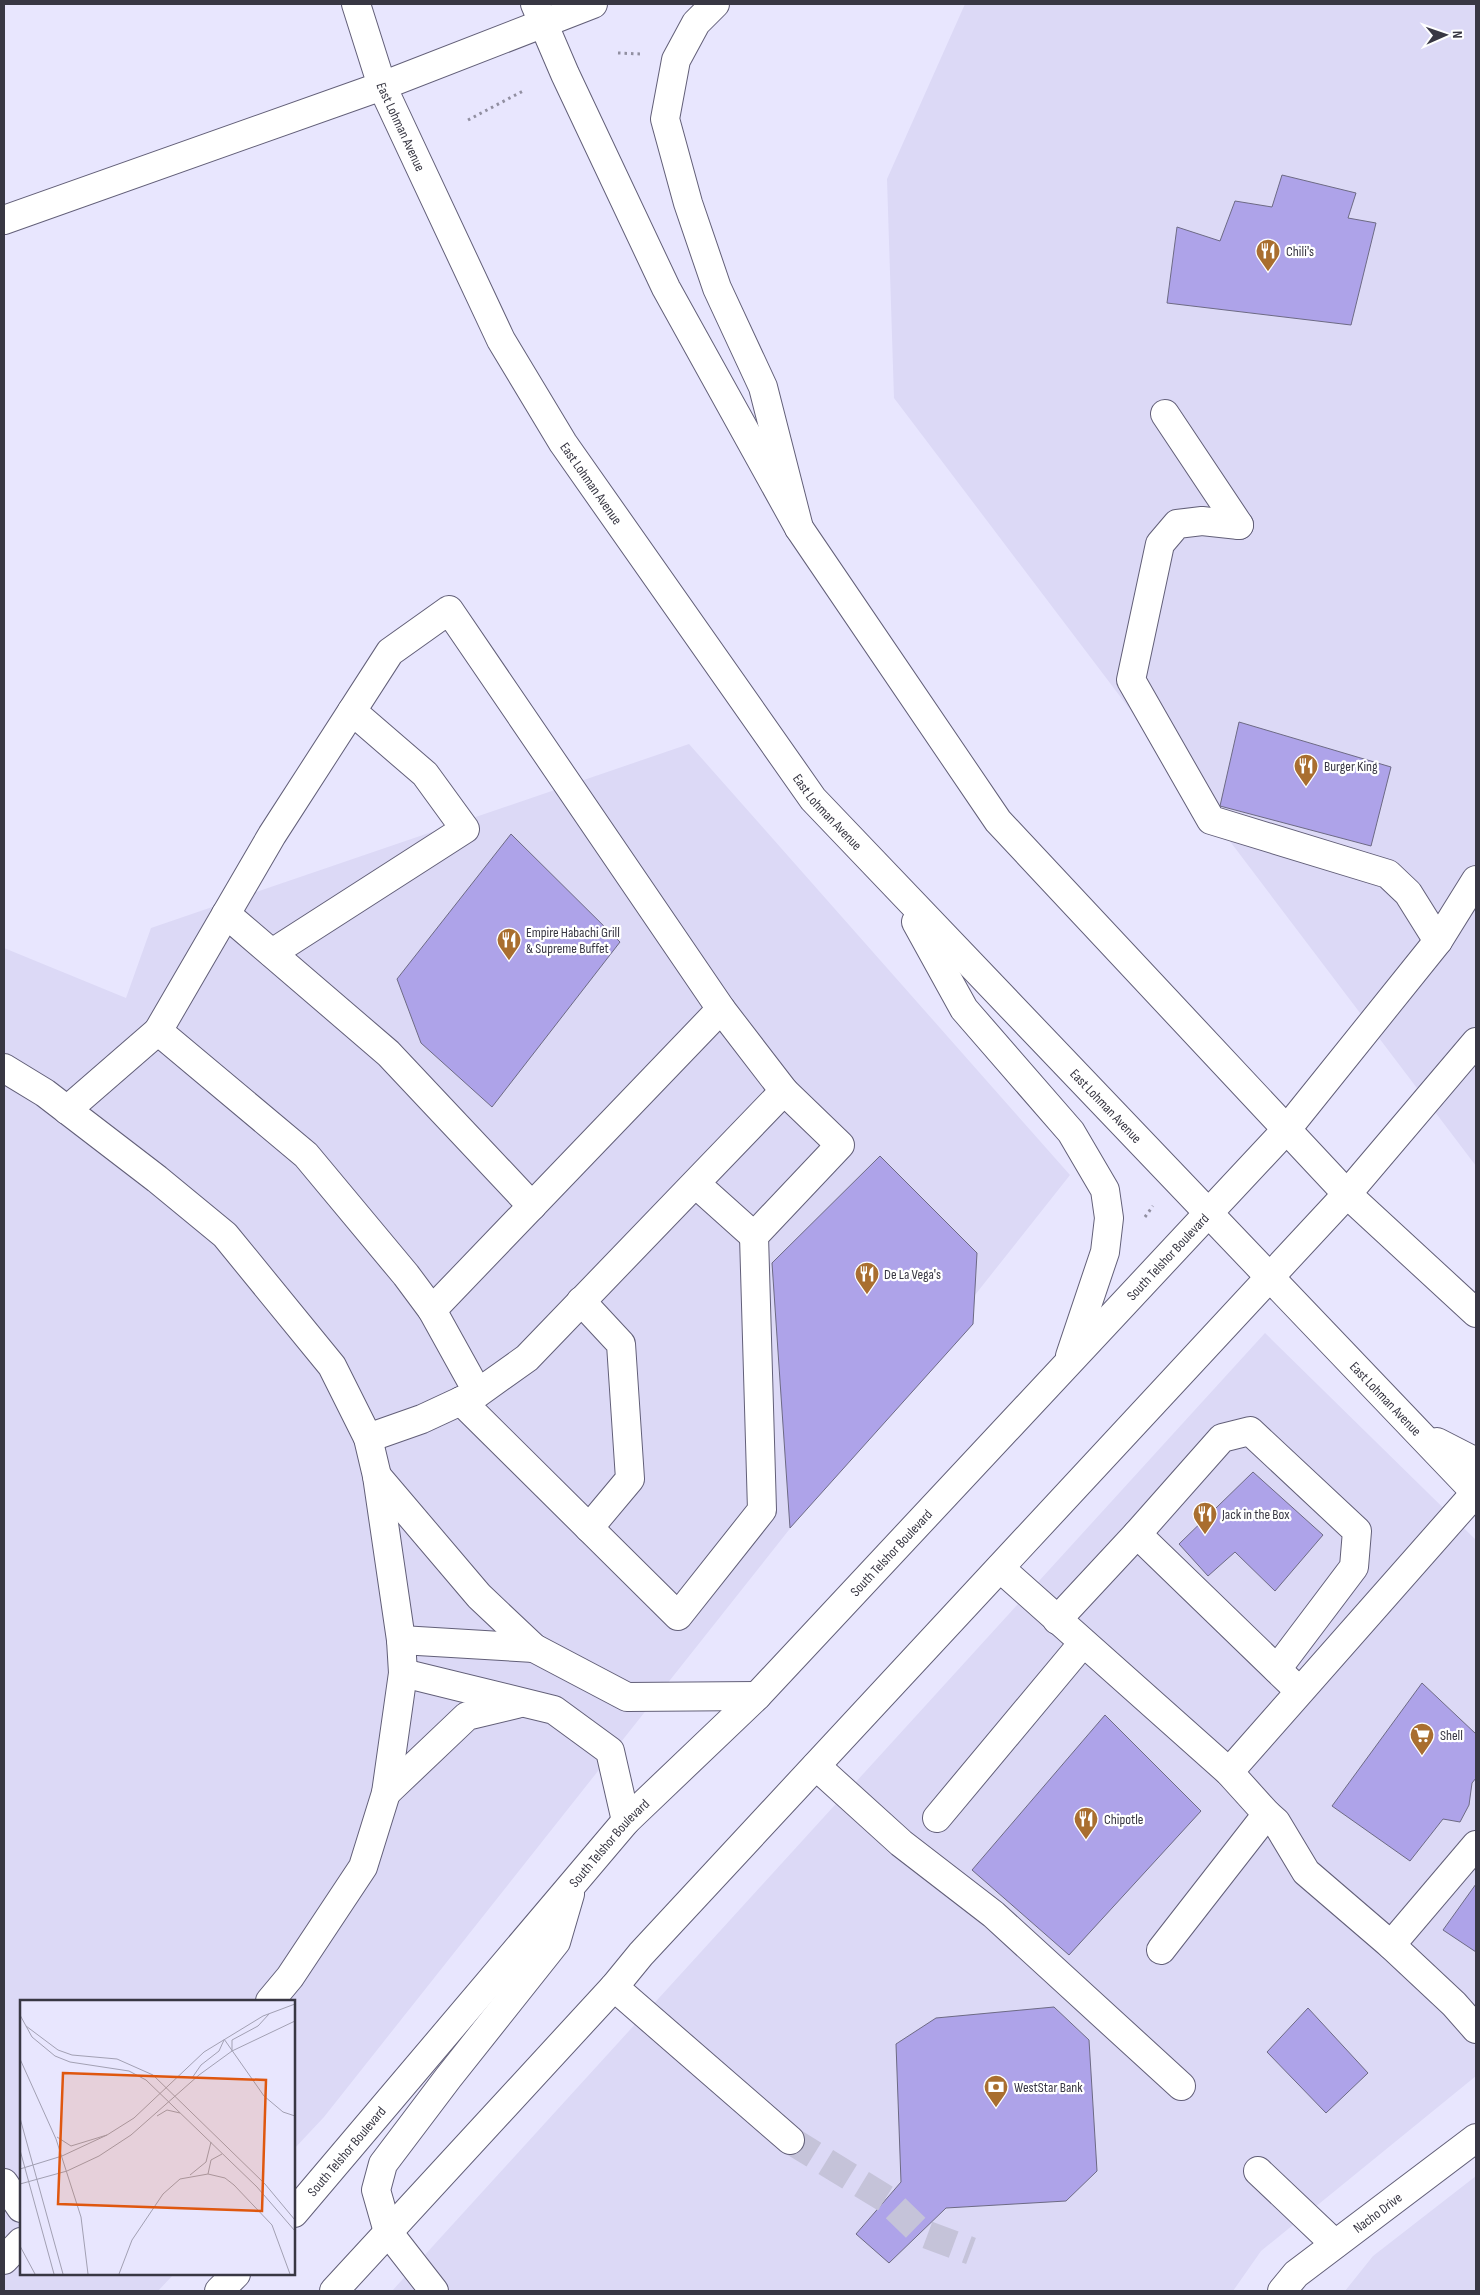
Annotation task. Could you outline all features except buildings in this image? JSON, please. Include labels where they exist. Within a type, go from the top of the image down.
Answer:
[{"type":"main road","name":"East Lohman Avenue","points":[[356,4],[382,86],[501,340],[563,443],[813,799],[1476,1493]]},
{"type":"main road","points":[[4,220],[382,86],[538,13],[593,4]]},
{"type":"main road","points":[[715,4],[696,23],[676,60],[664,119],[688,203],[717,288],[763,387],[799,528]]},
{"type":"main road","points":[[538,13],[666,288],[799,528],[998,821],[1347,1194],[1476,1313]]},
{"type":"main road","points":[[1165,414],[1239,524],[1202,521],[1177,524],[1160,544],[1131,680],[1210,820],[1388,874],[1408,893],[1438,941]]},
{"type":"main road","points":[[67,1110],[158,1031],[272,835],[390,652],[449,610],[721,1009],[784,1091],[840,1145],[754,1236],[762,1510],[678,1616],[589,1528],[470,1397],[432,1310],[406,1275],[306,1155],[158,1031]]},
{"type":"main road","points":[[272,953],[465,829],[425,774],[352,711]]},
{"type":"main road","name":"South Telshor Boulevard","points":[[295,2212],[626,1822],[757,1696],[1287,1129],[1438,941],[1476,880]]},
{"type":"main road","points":[[898,888],[964,1009],[1071,1132],[1105,1190],[1109,1218],[1105,1252],[1067,1364]]},
{"type":"main road","points":[[226,914],[388,1053],[532,1206]]},
{"type":"main road","points":[[432,1310],[721,1009]]},
{"type":"main road","points":[[334,2291],[614,1987],[641,1954],[1347,1194],[1476,1042]]},
{"type":"main road","points":[[4,1068],[45,1092],[225,1235],[332,1366],[368,1438],[377,1476],[401,1640],[403,1674],[386,1793],[363,1867],[290,1977],[271,2000]]},
{"type":"main road","points":[[368,1438],[422,1419],[470,1397],[527,1358],[784,1091]]},
{"type":"main road","points":[[696,1184],[754,1236]]},
{"type":"main road","points":[[582,1301],[621,1344],[630,1479],[589,1528]]},
{"type":"main road","points":[[1057,1620],[1222,1438],[1250,1431],[1357,1531],[1354,1567],[1277,1669]]},
{"type":"main road","points":[[1416,1431],[1476,1462]]},
{"type":"main road","points":[[377,1476],[479,1596],[534,1648],[627,1697],[757,1696]]},
{"type":"main road","points":[[1229,1772],[1476,1493]]},
{"type":"main road","points":[[1136,1534],[1301,1691]]},
{"type":"main road","points":[[1000,1568],[1229,1772],[1276,1822],[1306,1872],[1391,1945],[1454,2004],[1476,2029]]},
{"type":"main road","points":[[401,1640],[534,1648]]},
{"type":"main road","points":[[937,1818],[1083,1643]]},
{"type":"main road","points":[[403,1674],[554,1710],[610,1752],[626,1822]]},
{"type":"main road","points":[[386,1793],[467,1716],[523,1702]]},
{"type":"main road","points":[[816,1766],[901,1843],[993,1914],[1180,2086]]},
{"type":"main road","points":[[1161,1950],[1267,1814]]},
{"type":"main road","points":[[1391,1945],[1476,1845]]},
{"type":"main road","points":[[434,2291],[388,2232],[376,2190],[383,2164],[448,2078],[556,1942],[572,1886]]},
{"type":"main road","points":[[614,1987],[790,2140]]},
{"type":"main road","name":"Nacho Drive","points":[[1282,2291],[1296,2274],[1476,2138]]},
{"type":"main road","points":[[1258,2171],[1335,2244]]},
{"type":"main road","points":[[4,2183],[20,2207]]},
{"type":"main road","points":[[4,2260],[20,2243]]},
{"type":"main road","points":[[219,2291],[235,2275]]},
{"type":"path","points":[[618,53],[644,54]]},
{"type":"path","points":[[468,120],[523,92]]},
{"type":"path","points":[[1145,1218],[1156,1200]]},
{"type":"shaded area","points":[[965,4],[1476,4],[1476,1166],[894,398],[887,179]]},
{"type":"shaded area","points":[[689,744],[1070,1175],[324,2117],[295,2148],[295,2000],[20,2000],[20,2275],[173,2275],[158,2291],[4,2291],[4,948],[126,998],[151,928]]},
{"type":"shaded area","points":[[1265,1333],[1476,1540],[1476,2076],[1261,2251],[1233,2291],[392,2291]]},
{"type":"shaded area","points":[[1476,2176],[1476,2291],[1345,2291],[1373,2256]]},
{"type":"tunnel","points":[[790,2140],[886,2199],[920,2232],[971,2251]]},
{"type":"place","name":"Chili's","points":[[1268,272]]},
{"type":"place","name":"Burger King","points":[[1306,787]]},
{"type":"place","name":"Empire Habachi Grill & Supreme Buffet","points":[[509,961]]},
{"type":"place","name":"De La Vega's","points":[[867,1295]]},
{"type":"place","name":"Jack in the Box","points":[[1205,1535]]},
{"type":"place","name":"Shell","points":[[1422,1756]]},
{"type":"place","name":"Chipotle","points":[[1086,1840]]},
{"type":"place","name":"WestStar Bank","points":[[996,2108]]}]
